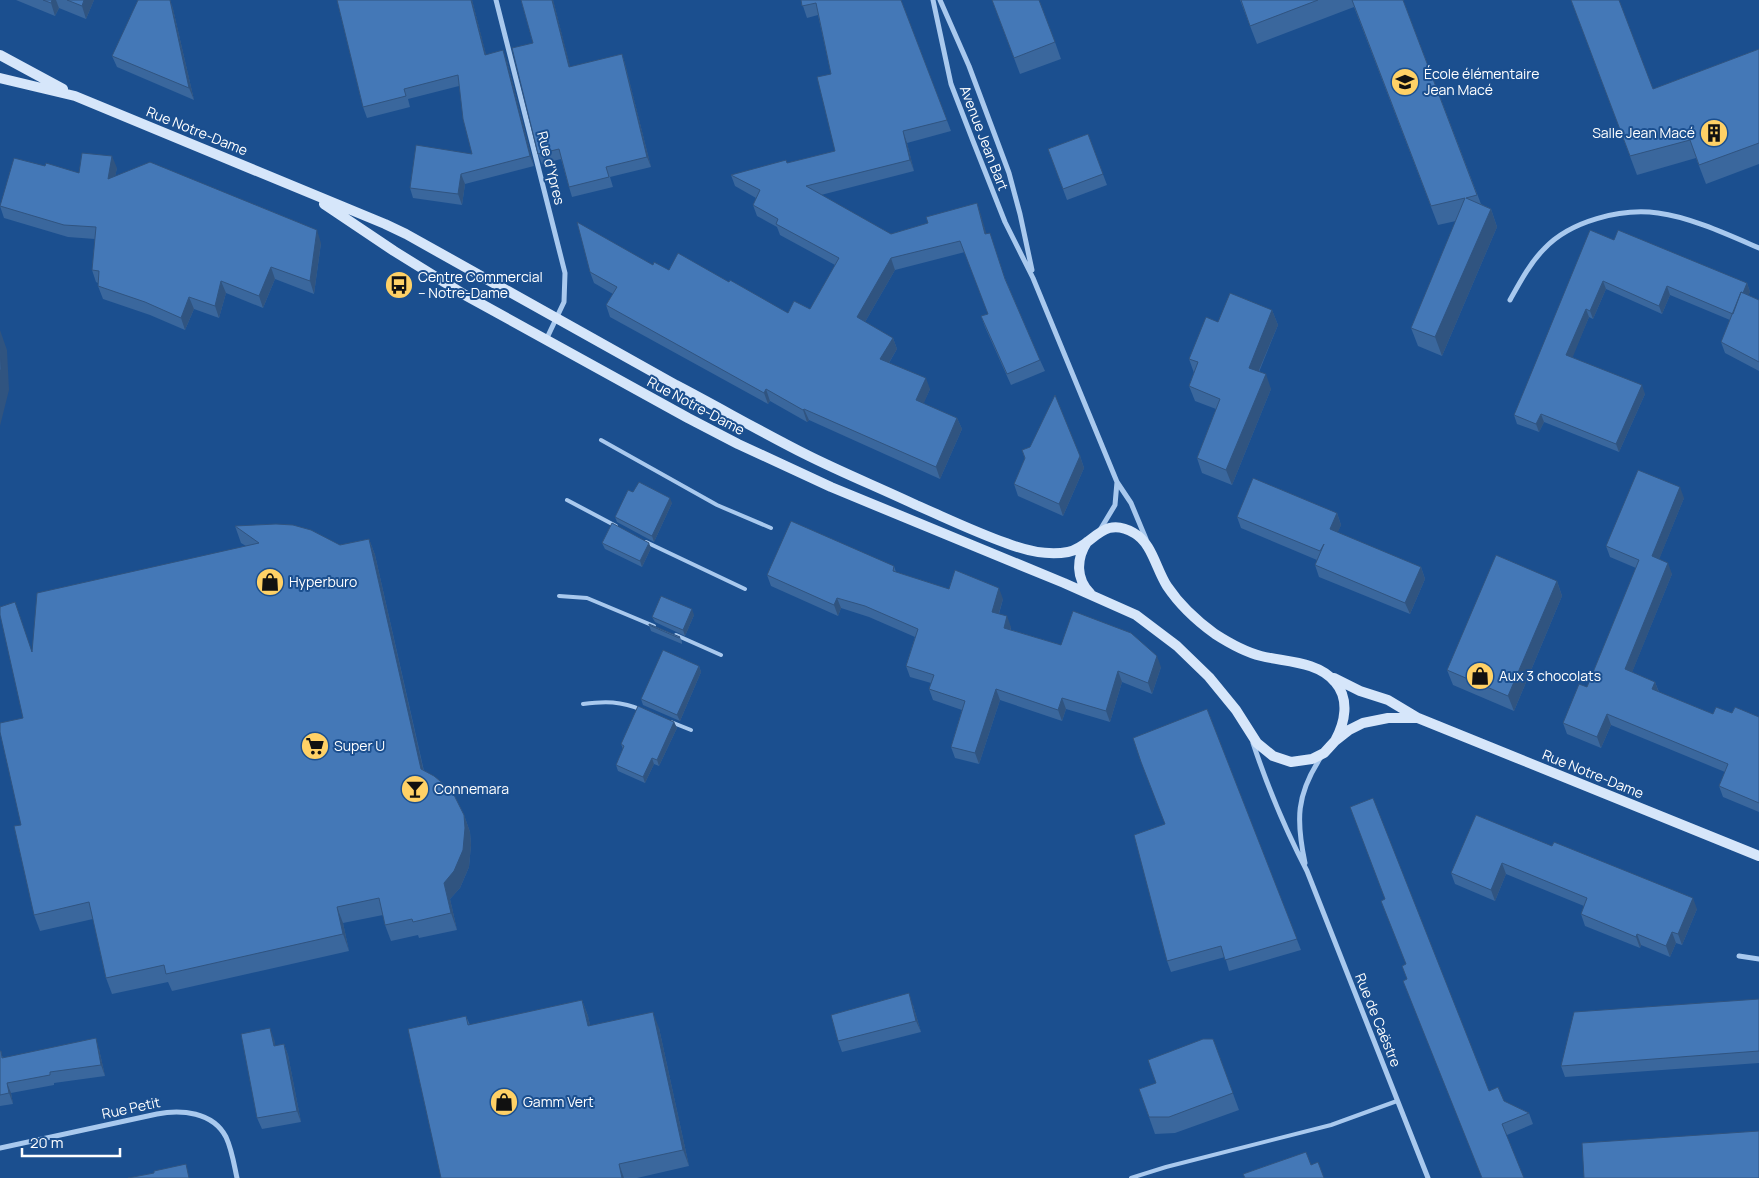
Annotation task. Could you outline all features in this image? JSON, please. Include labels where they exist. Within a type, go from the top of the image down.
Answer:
[{"type":"main road","name":"Rue Notre-Dame","points":[[0,55],[75,96],[255,169],[406,234],[804,453],[853,477],[988,536],[1020,547],[1050,552],[1068,552],[1080,548],[1098,532],[1114,528],[1129,531],[1142,539],[1166,585],[1177,599],[1201,624],[1230,643],[1259,656],[1321,670],[1360,691],[1388,700],[1418,718],[1759,856]]},
{"type":"main road","name":"Rue Notre-Dame","points":[[0,78],[75,96]]},
{"type":"main road","name":"Rue Notre-Dame","points":[[308,193],[420,268],[688,418],[772,461],[1136,615],[1177,646],[1218,687],[1236,710],[1257,743],[1278,758],[1298,762],[1312,759],[1324,753],[1335,741],[1355,727],[1371,720],[1396,717],[1418,718]]},
{"type":"main road","name":"Rue Notre-Dame","points":[[1088,542],[1080,557],[1080,577],[1085,588],[1096,597]]},
{"type":"main road","name":"Rue Notre-Dame","points":[[1330,676],[1338,684],[1345,707],[1342,727],[1335,741]]},
{"type":"street","name":"Rue d'Ypres","points":[[496,0],[565,273],[564,302],[558,319],[546,340]]},
{"type":"street","name":"Avenue Jean Bart","points":[[932,0],[952,84],[1005,222],[1034,278],[1117,482],[1136,514],[1151,554]]},
{"type":"street","name":"Avenue Jean Bart","points":[[940,0],[969,66],[1009,173],[1034,278]]},
{"type":"street","points":[[1510,300],[1526,272],[1544,248],[1568,231],[1596,218],[1629,213],[1657,213],[1687,220],[1759,248]]},
{"type":"street","name":"Avenue Jean Bart","points":[[1098,532],[1115,505],[1117,482]]},
{"type":"street","name":"Rue de Caëstre","points":[[1247,728],[1276,807],[1307,871],[1428,1178]]},
{"type":"street","name":"Rue de Caëstre","points":[[1307,871],[1300,839],[1300,808],[1304,790],[1312,771],[1324,753]]},
{"type":"street","points":[[1739,956],[1759,959]]},
{"type":"street","name":"Rue Petit","points":[[0,1148],[170,1111],[184,1112],[197,1114],[217,1126],[225,1135],[230,1146],[237,1178]]},
{"type":"lane","points":[[601,440],[717,505],[771,528]]},
{"type":"lane","points":[[567,500],[623,530]]},
{"type":"lane","points":[[642,540],[744,590]]},
{"type":"lane","points":[[559,596],[587,598],[657,627]]},
{"type":"lane","points":[[675,635],[721,654]]},
{"type":"lane","points":[[583,704],[605,701],[618,702],[648,712]]},
{"type":"lane","points":[[665,720],[691,730]]},
{"type":"lane","points":[[1131,1178],[1166,1166],[1331,1126],[1397,1100]]},
{"type":"building","points":[[67,0],[84,0],[82,6]]},
{"type":"building","points":[[138,0],[170,0],[189,88],[112,56]]},
{"type":"building","points":[[337,0],[471,0],[485,55],[503,50],[530,156],[461,174],[458,194],[410,188],[416,145],[472,154],[463,119],[458,75],[404,89],[406,96],[363,107]]},
{"type":"building","points":[[521,0],[552,0],[569,67],[622,54],[647,157],[606,167],[609,177],[569,187],[559,149],[538,154],[512,48],[533,43]]},
{"type":"building","points":[[801,0],[901,0],[947,120],[903,131],[910,160],[806,186],[891,234],[928,223],[926,217],[977,203],[985,234],[990,233],[1005,279],[1040,360],[1007,374],[981,316],[988,314],[960,241],[891,258],[857,317],[893,338],[880,359],[926,378],[916,400],[957,418],[936,467],[803,410],[766,389],[764,393],[606,305],[617,287],[590,272],[577,222],[653,265],[654,262],[669,270],[678,253],[788,313],[794,301],[810,309],[839,258],[776,224],[778,219],[753,205],[760,190],[731,175],[786,160],[787,163],[835,151],[817,77],[831,74],[816,3],[802,6]]},
{"type":"building","points":[[992,0],[1039,0],[1055,42],[1014,58]]},
{"type":"building","points":[[1241,0],[1318,0],[1250,26]]},
{"type":"building","points":[[1352,0],[1403,0],[1477,195],[1466,198],[1491,209],[1435,337],[1411,328],[1465,198],[1431,206]]},
{"type":"building","points":[[1571,0],[1619,0],[1653,89],[1759,49],[1759,143],[1699,165],[1690,140],[1630,156]]},
{"type":"building","points":[[1088,134],[1103,174],[1063,189],[1048,149]]},
{"type":"building","points":[[82,153],[112,156],[108,179],[150,162],[317,230],[310,281],[271,267],[259,296],[221,281],[215,306],[189,297],[181,318],[145,302],[98,286],[99,271],[92,270],[96,227],[64,225],[0,206],[14,158],[45,166],[46,163],[79,173]]},
{"type":"building","points":[[1590,230],[1614,240],[1618,230],[1747,283],[1743,293],[1741,292],[1733,314],[1667,286],[1659,306],[1603,281],[1590,311],[1586,309],[1566,355],[1642,385],[1616,444],[1541,414],[1536,424],[1514,415]]},
{"type":"building","points":[[1741,292],[1759,300],[1759,362],[1721,342]]},
{"type":"building","points":[[1230,293],[1272,310],[1249,368],[1266,374],[1226,470],[1197,458],[1220,399],[1189,386],[1198,362],[1189,359],[1206,317],[1218,322]]},
{"type":"building","points":[[1055,395],[1080,456],[1059,504],[1014,484],[1025,458],[1022,450],[1030,447]]},
{"type":"building","points":[[1638,470],[1680,487],[1652,556],[1668,563],[1625,669],[1655,682],[1652,689],[1713,714],[1716,707],[1732,713],[1735,707],[1759,717],[1759,803],[1719,786],[1728,764],[1607,714],[1597,737],[1563,723],[1579,684],[1587,687],[1639,560],[1606,546]]},
{"type":"building","points":[[1253,478],[1337,513],[1330,529],[1421,567],[1405,603],[1315,565],[1324,544],[1320,551],[1237,517]]},
{"type":"building","points":[[639,482],[670,498],[652,536],[615,517],[628,490],[633,492]]},
{"type":"building","points":[[791,521],[894,566],[893,571],[949,589],[955,570],[999,588],[992,612],[1007,616],[1004,628],[1061,645],[1073,611],[1131,633],[1157,656],[1148,683],[1118,671],[1106,711],[1062,698],[1058,710],[996,689],[975,753],[951,747],[965,701],[929,689],[934,675],[906,666],[918,629],[865,606],[837,598],[834,605],[767,575]]},
{"type":"building","points":[[612,523],[649,543],[640,561],[602,543]]},
{"type":"building","points":[[293,525],[311,530],[340,545],[369,539],[421,769],[434,776],[453,793],[464,815],[463,850],[454,871],[444,883],[451,913],[413,922],[412,919],[385,925],[379,898],[337,907],[343,934],[166,974],[164,965],[106,978],[89,902],[34,915],[14,826],[21,825],[0,732],[0,723],[23,718],[0,615],[0,607],[15,602],[32,652],[37,593],[259,543],[235,526]]},
{"type":"building","points":[[1496,555],[1557,581],[1508,696],[1447,670]]},
{"type":"building","points":[[661,596],[692,609],[683,630],[652,617]]},
{"type":"building","points":[[649,624],[680,637],[679,638]]},
{"type":"building","points":[[663,650],[699,666],[677,715],[641,699]]},
{"type":"building","points":[[638,706],[674,722],[657,760],[652,758],[643,777],[616,765],[624,746],[621,744]]},
{"type":"building","points":[[1207,709],[1297,939],[1225,960],[1221,946],[1167,961],[1134,835],[1165,824],[1133,738]]},
{"type":"building","points":[[1373,798],[1489,1091],[1498,1087],[1504,1101],[1529,1113],[1502,1124],[1524,1178],[1482,1178],[1403,981],[1407,979],[1402,966],[1406,964],[1381,901],[1385,899],[1350,807]]},
{"type":"building","points":[[1476,815],[1552,846],[1554,842],[1693,898],[1678,934],[1672,932],[1666,946],[1637,934],[1636,937],[1581,914],[1587,898],[1502,863],[1491,890],[1451,873]]},
{"type":"building","points":[[909,993],[916,1021],[838,1041],[831,1015]]},
{"type":"building","points":[[1759,999],[1759,1051],[1561,1066],[1574,1012]]},
{"type":"building","points":[[582,1000],[588,1026],[653,1012],[683,1150],[619,1164],[622,1178],[441,1178],[408,1029],[466,1016],[468,1025]]},
{"type":"building","points":[[270,1028],[274,1046],[284,1044],[297,1111],[257,1118],[241,1034]]},
{"type":"building","points":[[96,1038],[101,1065],[50,1072],[50,1075],[7,1083],[9,1093],[0,1095],[0,1051],[2,1058]]},
{"type":"building","points":[[1203,1039],[1213,1039],[1233,1093],[1169,1117],[1149,1117],[1139,1089],[1156,1083],[1148,1060]]},
{"type":"building","points":[[1759,1131],[1759,1178],[1584,1178],[1582,1143]]},
{"type":"building","points":[[1306,1152],[1311,1165],[1318,1162],[1324,1178],[1245,1178],[1243,1174]]},
{"type":"building","points":[[186,1164],[189,1178],[128,1178],[154,1173],[154,1171]]},
{"type":"place","name":"École élémentaire Jean Macé","points":[[1405,82]]},
{"type":"place","name":"Salle Jean Macé","points":[[1714,133]]},
{"type":"place","name":"Centre Commercial – Notre-Dame","points":[[399,285]]},
{"type":"place","name":"Hyperburo","points":[[270,582]]},
{"type":"place","name":"Aux 3 chocolats","points":[[1480,676]]},
{"type":"place","name":"Super U","points":[[315,746]]},
{"type":"place","name":"Connemara","points":[[415,789]]},
{"type":"place","name":"Gamm Vert","points":[[504,1102]]}]
